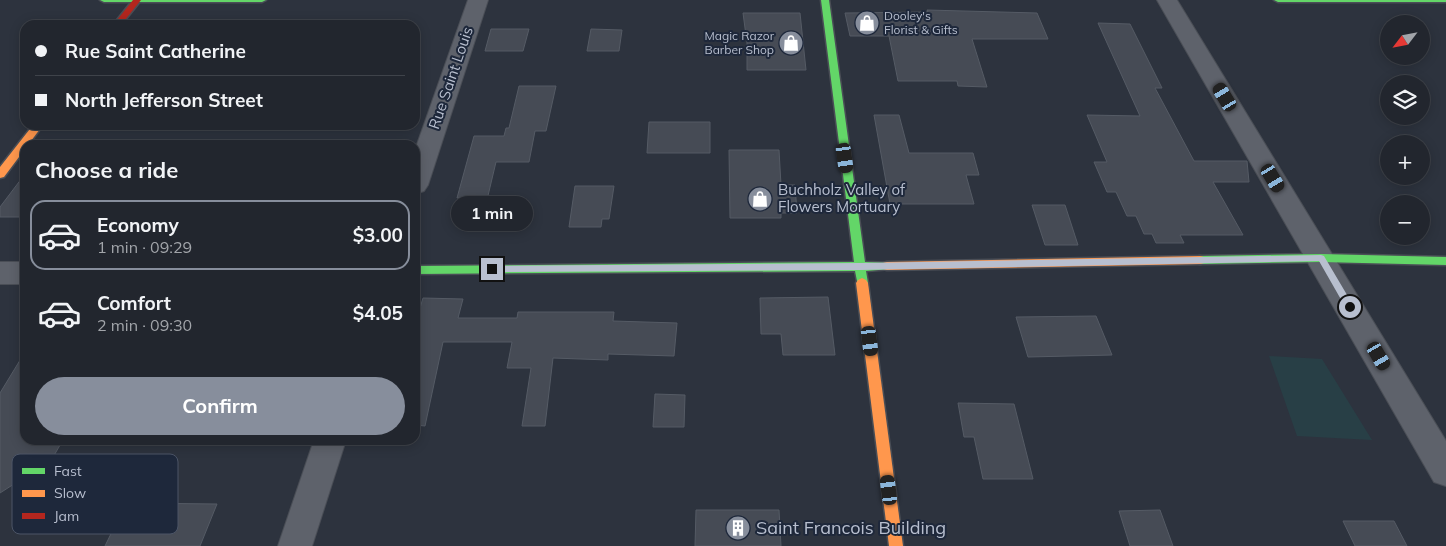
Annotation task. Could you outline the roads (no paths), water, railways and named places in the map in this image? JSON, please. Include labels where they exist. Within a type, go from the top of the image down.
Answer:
[{"type":"street","points":[[104,0],[262,0]]},
{"type":"street","points":[[121,20],[137,0]]},
{"type":"street","name":"Rue Saint Louis","points":[[420,170],[478,0]]},
{"type":"street","points":[[825,0],[896,546]]},
{"type":"street","points":[[1168,0],[1446,471]]},
{"type":"street","points":[[1278,0],[1446,0]]},
{"type":"street","points":[[26,140],[34,130]]},
{"type":"street","points":[[0,174],[20,148]]},
{"type":"street","points":[[420,270],[860,267],[1321,258],[1446,261]]},
{"type":"street","points":[[0,273],[20,273]]},
{"type":"street","points":[[295,546],[328,445]]},
{"type":"place","name":"Dooley's Florist & Gifts","points":[[867,23]]},
{"type":"place","name":"Magic Razor Barber Shop","points":[[791,43]]},
{"type":"place","name":"Buchholz Valley of Flowers Mortuary","points":[[760,199]]},
{"type":"place","name":"Saint Francois Building","points":[[738,528]]}]
